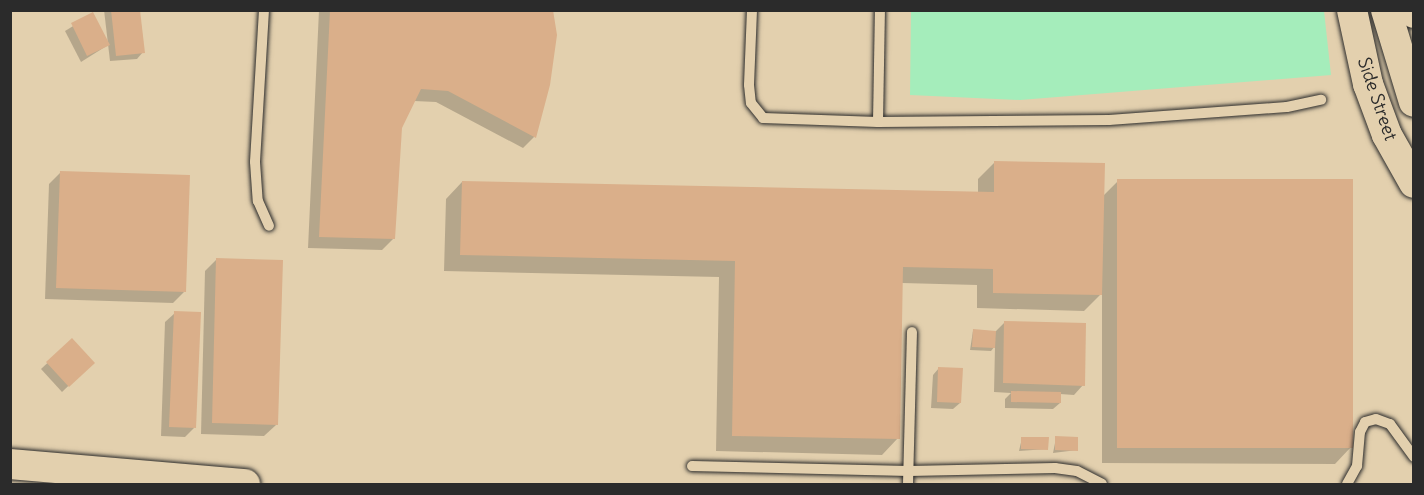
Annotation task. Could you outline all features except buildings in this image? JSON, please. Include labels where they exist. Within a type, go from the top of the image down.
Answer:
[{"type":"street","name":"Side Street","points":[[1352,10],[1368,84],[1387,135],[1413,183]]},
{"type":"street","points":[[1386,10],[1413,102]]},
{"type":"street","points":[[10,464],[245,484]]},
{"type":"lane","points":[[264,10],[255,162],[258,201],[269,226]]},
{"type":"lane","points":[[752,10],[749,85],[751,103],[763,118],[878,122],[1109,120],[1287,107],[1321,100]]},
{"type":"lane","points":[[878,122],[880,10]]},
{"type":"lane","points":[[908,484],[912,332]]},
{"type":"lane","points":[[1347,484],[1357,466],[1360,432],[1365,422],[1376,419],[1390,424],[1413,456]]},
{"type":"lane","points":[[692,466],[909,471],[1055,468],[1077,471],[1102,484]]},
{"type":"green space","points":[[911,11],[1324,11],[1331,75],[1020,100],[910,95]]}]
